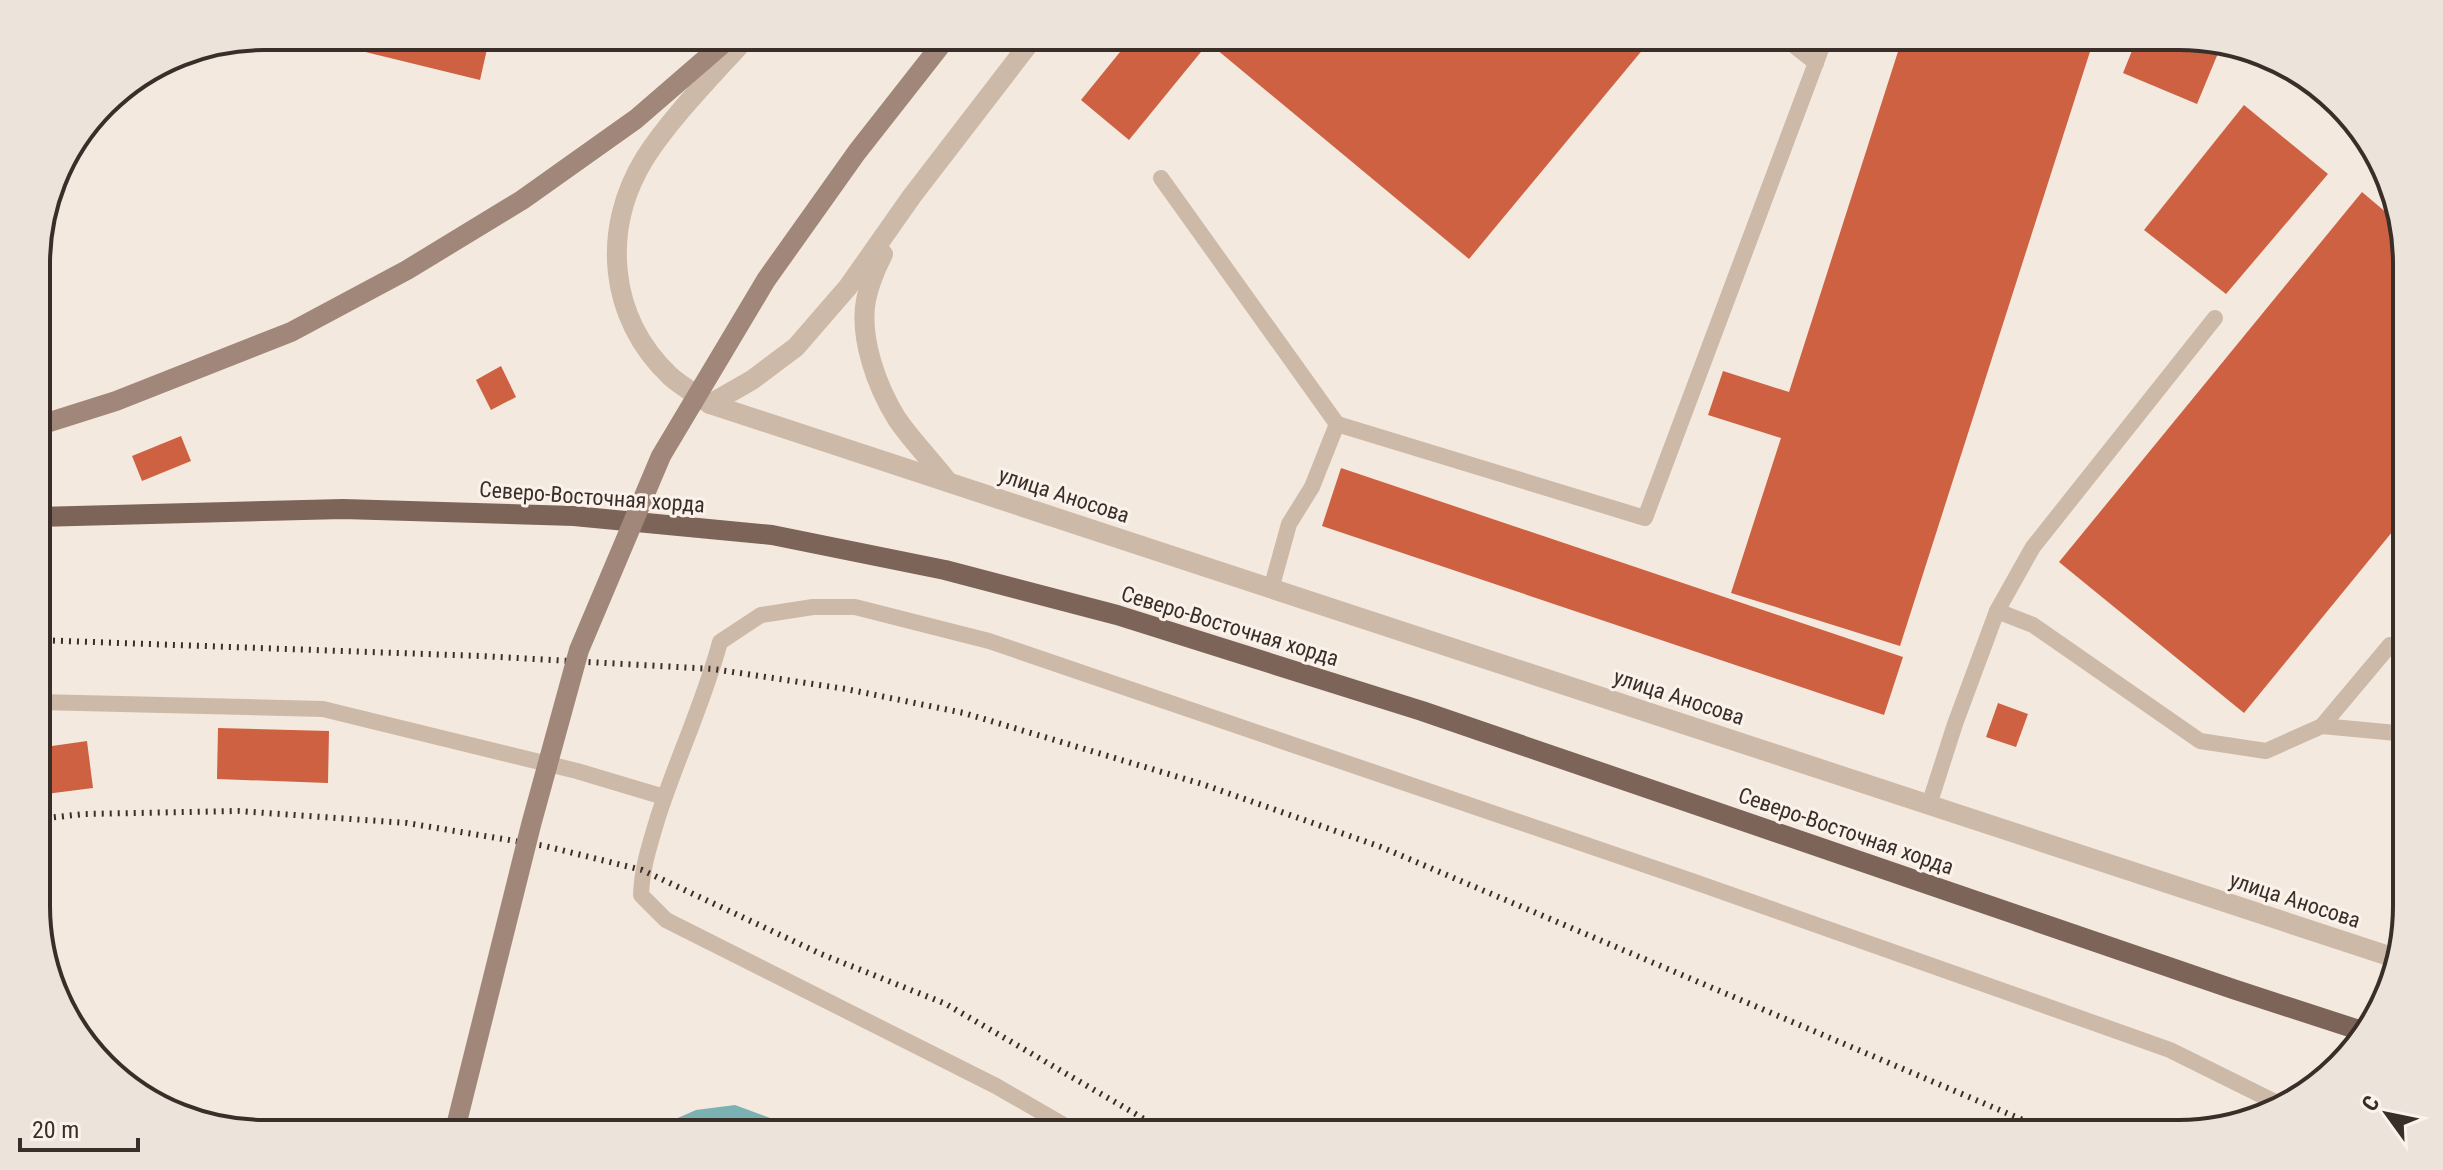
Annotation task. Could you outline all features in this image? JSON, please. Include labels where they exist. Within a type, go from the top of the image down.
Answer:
[{"type":"main road","points":[[50,422],[116,401],[291,332],[407,270],[522,200],[636,119],[716,50]]},
{"type":"main road","points":[[457,1120],[531,825],[579,650],[661,456],[766,280],[857,152],[937,50]]},
{"type":"main road","name":"Северо-Восточная хорда","points":[[50,517],[343,509],[574,516],[772,535],[945,570],[1117,615],[1422,711],[2354,1028]]},
{"type":"street","name":"улица Аносова","points":[[736,50],[645,158],[627,196],[616,235],[618,285],[636,331],[670,376],[710,404],[2387,955]]},
{"type":"street","points":[[710,404],[752,380],[796,347],[848,287],[912,196],[1024,50]]},
{"type":"street","points":[[912,196],[874,272],[865,303],[866,331],[870,357],[880,386],[897,419],[948,483]]},
{"type":"lane","points":[[1800,50],[1816,63]]},
{"type":"lane","points":[[1161,178],[1337,424],[1645,518],[1821,50]]},
{"type":"lane","points":[[1929,805],[1997,611],[2033,547],[2215,318]]},
{"type":"lane","points":[[1271,589],[1289,524],[1312,487],[1337,424]]},
{"type":"lane","points":[[1055,1120],[996,1086],[666,920],[641,895],[642,870],[664,797],[713,669],[720,642],[761,615],[813,607],[855,607],[989,641],[1692,881],[2170,1050],[2270,1099]]},
{"type":"lane","points":[[1997,611],[2033,625],[2200,741],[2266,751],[2322,726],[2390,645]]},
{"type":"lane","points":[[50,702],[323,709],[577,771],[664,797]]},
{"type":"lane","points":[[2322,726],[2393,733]]},
{"type":"water","points":[[735,1105],[775,1120],[673,1120],[696,1110]]},
{"type":"building","points":[[357,50],[487,50],[480,80]]},
{"type":"building","points":[[1122,50],[1203,50],[1129,140],[1081,100]]},
{"type":"building","points":[[1217,50],[1642,50],[1469,259]]},
{"type":"building","points":[[1899,50],[2091,50],[1900,646],[1731,593],[1781,438],[1708,415],[1723,371],[1789,392]]},
{"type":"building","points":[[2132,50],[2193,50],[2218,54],[2197,104],[2123,73]]},
{"type":"building","points":[[2244,105],[2328,174],[2226,294],[2144,230]]},
{"type":"building","points":[[2362,192],[2387,213],[2393,264],[2393,531],[2244,713],[2059,562]]},
{"type":"building","points":[[501,366],[516,397],[491,410],[476,380]]},
{"type":"building","points":[[181,436],[191,461],[142,481],[132,456]]},
{"type":"building","points":[[1341,468],[1903,657],[1884,715],[1322,526]]},
{"type":"building","points":[[1998,703],[2028,714],[2016,747],[1986,737]]},
{"type":"building","points":[[218,728],[329,731],[328,783],[217,779]]},
{"type":"building","points":[[87,741],[93,788],[50,793],[50,746]]},
{"type":"railway","points":[[50,640],[481,656],[713,669],[846,689],[964,713],[1202,784],[1381,847],[2023,1120]]},
{"type":"railway","points":[[50,818],[84,814],[238,811],[407,823],[545,846],[642,870],[821,954],[946,1004],[1146,1120]]}]
